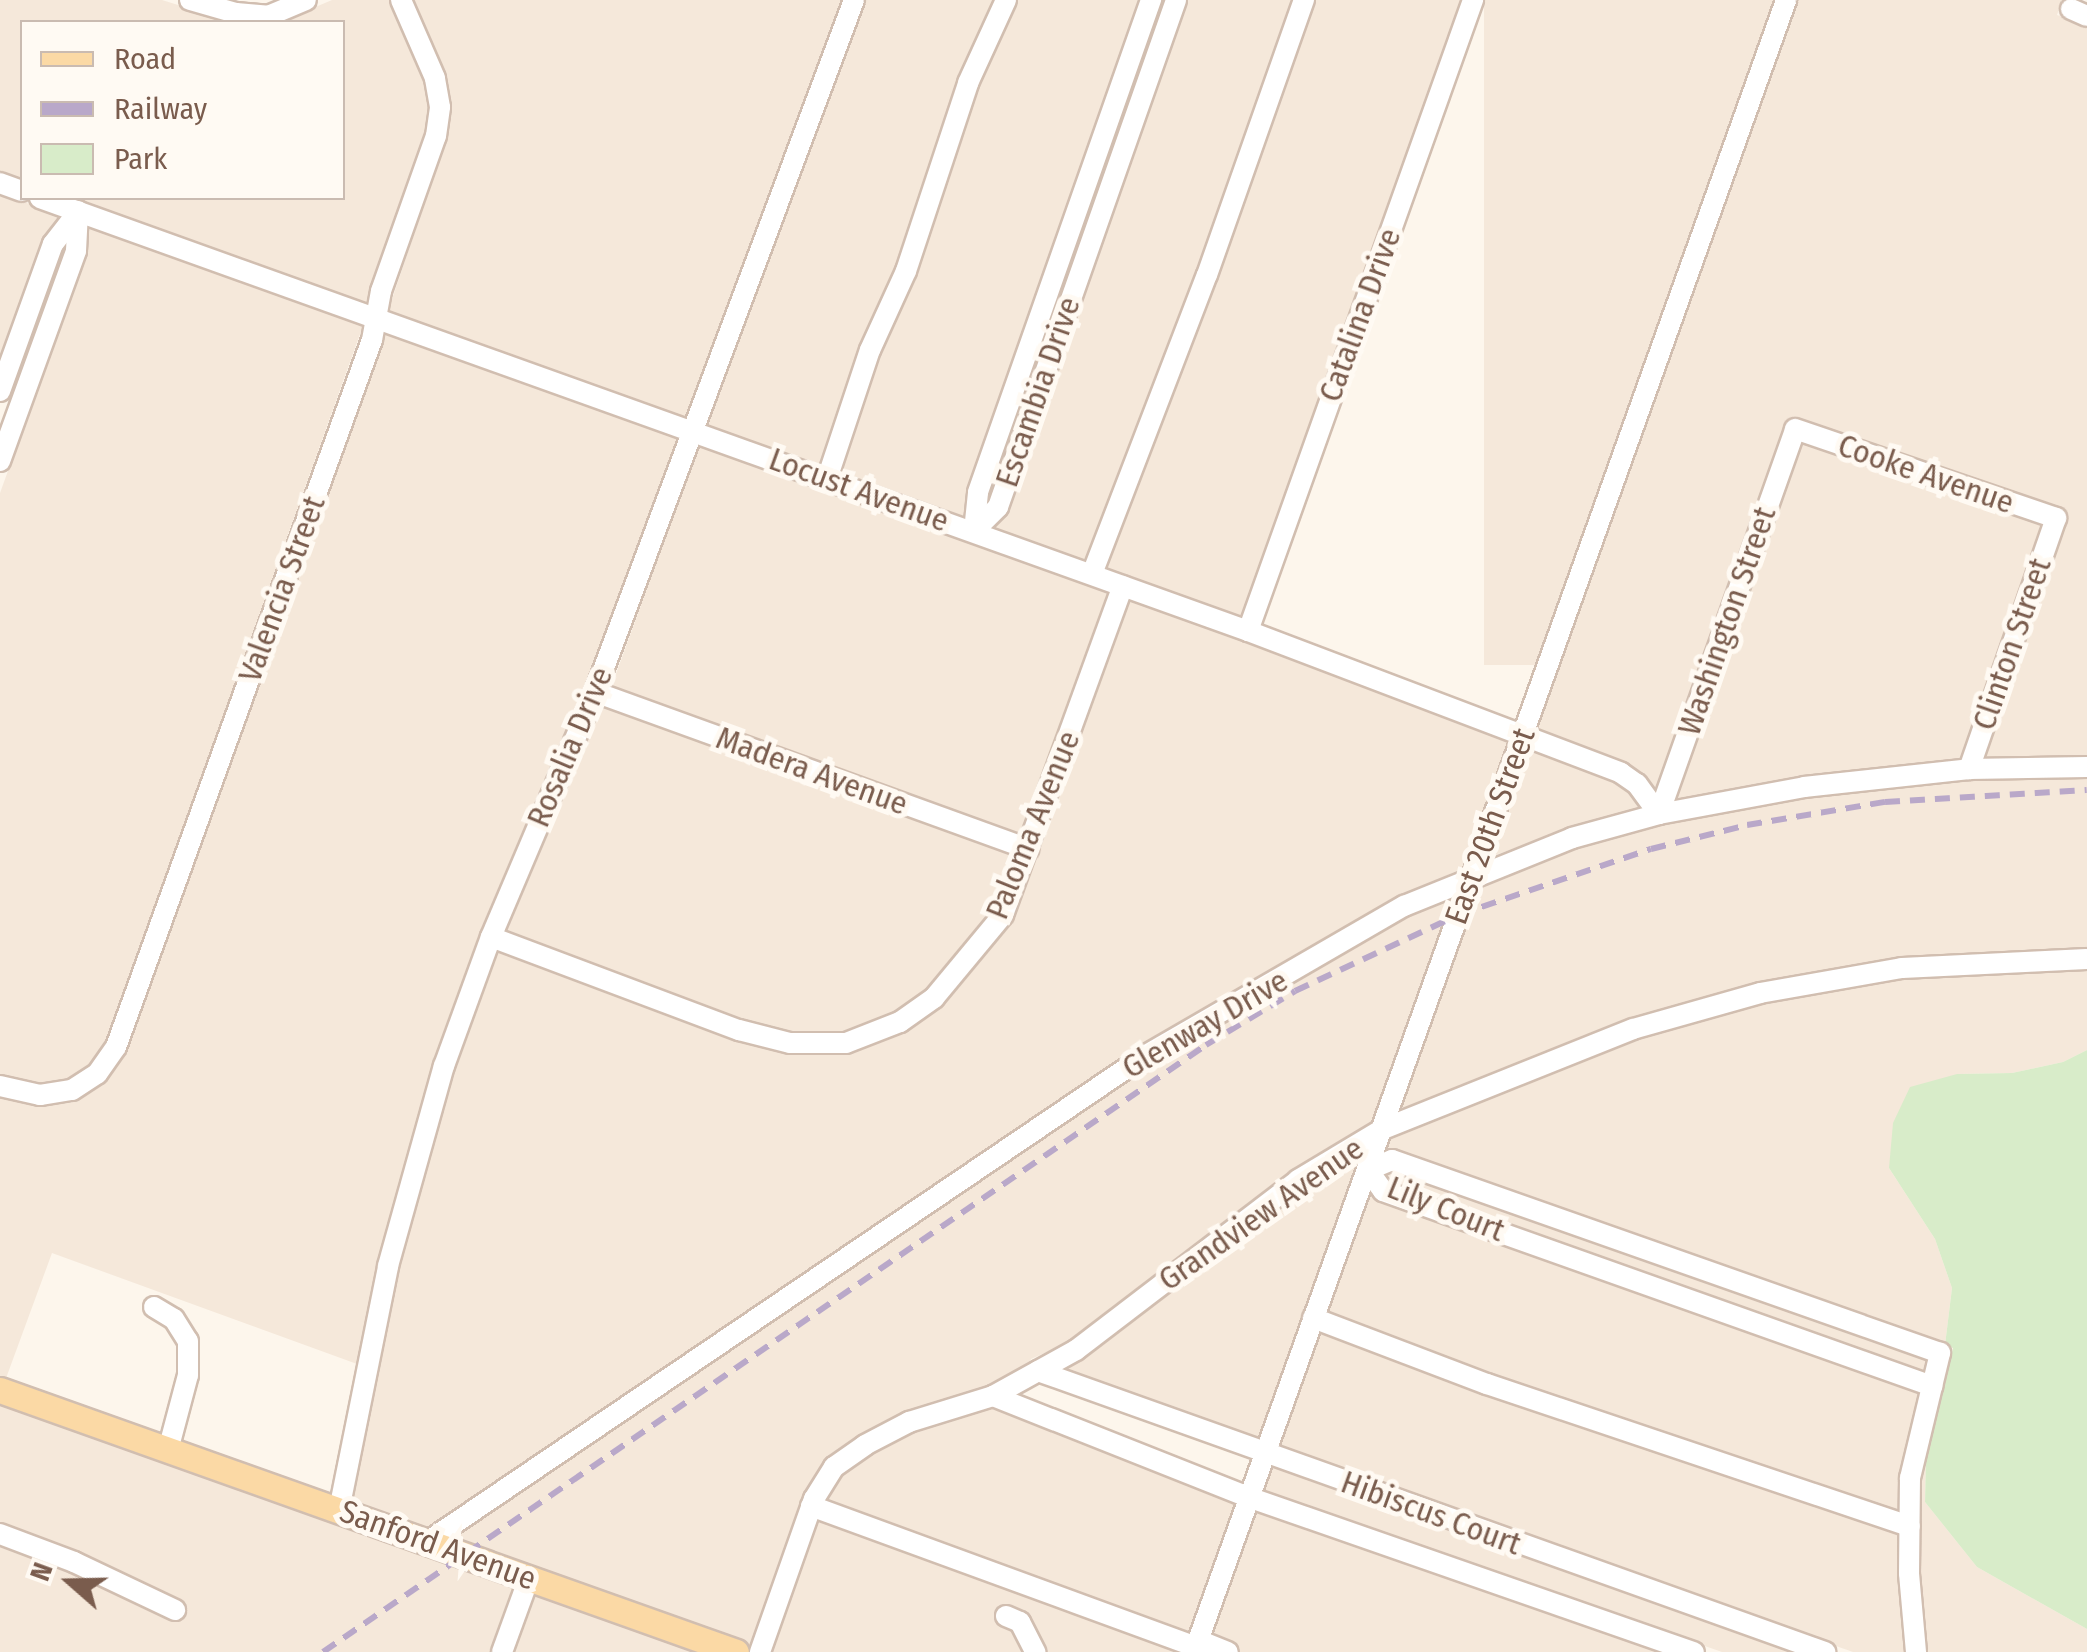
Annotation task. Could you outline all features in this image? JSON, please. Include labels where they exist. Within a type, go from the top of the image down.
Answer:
[{"type":"main road","name":"Sanford Avenue","points":[[0,1390],[736,1652]]},
{"type":"street","points":[[190,0],[236,14],[268,16],[306,0]]},
{"type":"street","name":"Valencia Street","points":[[0,1086],[40,1094],[72,1090],[98,1074],[116,1047],[372,340],[376,317],[436,136],[440,107],[435,78],[401,0]]},
{"type":"street","name":"Rosalia Drive","points":[[338,1510],[388,1266],[444,1066],[491,938],[595,692],[854,0]]},
{"type":"street","points":[[827,480],[870,350],[906,271],[968,83],[1006,0]]},
{"type":"street","name":"Escambia Drive","points":[[974,531],[978,492],[1151,0]]},
{"type":"street","name":"Escambia Drive","points":[[974,531],[998,507],[1176,0]]},
{"type":"street","points":[[1092,574],[1207,276],[1304,0]]},
{"type":"street","name":"Catalina Drive","points":[[1248,630],[1473,0]]},
{"type":"street","name":"East 20th Street","points":[[1196,1646],[1786,0]]},
{"type":"street","name":"Locust Avenue","points":[[45,200],[1248,630],[1621,773],[1637,784],[1659,814]]},
{"type":"street","points":[[0,391],[53,244],[78,212]]},
{"type":"street","points":[[0,460],[76,251],[78,212]]},
{"type":"street","name":"Cooke Avenue","points":[[1796,429],[2056,518]]},
{"type":"street","name":"Washington Street","points":[[1659,814],[1796,429]]},
{"type":"street","name":"Clinton Street","points":[[1969,769],[2056,518]]},
{"type":"street","name":"Paloma Avenue","points":[[491,938],[739,1030],[790,1043],[846,1042],[900,1022],[934,998],[1003,915],[1123,586]]},
{"type":"street","name":"Madera Avenue","points":[[595,692],[1028,849]]},
{"type":"street","name":"Glenway Drive","points":[[427,1542],[1143,1057],[1404,906],[1472,875],[1572,838],[1659,814],[1804,787],[1969,769],[2087,767]]},
{"type":"street","name":"Grandview Avenue","points":[[760,1652],[812,1506],[834,1467],[909,1422],[993,1396],[1076,1350],[1298,1180],[1383,1128],[1633,1030],[1760,993],[1902,968],[2087,959]]},
{"type":"street","name":"Lily Court","points":[[1392,1160],[1940,1354],[1932,1386],[1383,1191],[1368,1170],[1392,1160]]},
{"type":"street","points":[[154,1307],[174,1318],[188,1341],[188,1375],[168,1450]]},
{"type":"street","points":[[1313,1318],[1487,1384],[1910,1526]]},
{"type":"street","name":"Hibiscus Court","points":[[1038,1371],[1825,1652]]},
{"type":"street","points":[[1916,1652],[1910,1478],[1932,1386]]},
{"type":"street","name":"Hibiscus Court","points":[[993,1396],[1248,1496],[1694,1652]]},
{"type":"street","points":[[812,1506],[1196,1646],[1228,1652]]},
{"type":"street","points":[[0,1534],[74,1562],[175,1610]]},
{"type":"street","points":[[502,1652],[529,1578]]},
{"type":"street","points":[[1006,1616],[1020,1622],[1035,1652]]},
{"type":"shaded area","points":[[0,0],[162,0],[227,20],[20,20],[20,180],[0,173]]},
{"type":"shaded area","points":[[332,0],[390,0],[425,80],[429,106],[425,133],[367,304],[74,200],[345,200],[345,20],[285,20]]},
{"type":"shaded area","points":[[412,0],[843,0],[686,418],[388,311],[446,140],[450,109],[445,75]]},
{"type":"shaded area","points":[[866,0],[1139,0],[967,489],[965,517],[707,425]]},
{"type":"shaded area","points":[[1165,0],[988,502],[988,495]]},
{"type":"shaded area","points":[[1188,0],[1461,0],[1241,618],[993,527],[1008,511]]},
{"type":"shaded area","points":[[1484,0],[1774,0],[1774,665],[1484,665]]},
{"type":"shaded area","points":[[1797,0],[2062,0],[2057,15],[2087,26],[2087,757],[1967,759],[1802,777],[1663,803],[1646,779],[1627,766],[1536,731]]},
{"type":"shaded area","points":[[0,193],[61,216],[43,240],[0,358]]},
{"type":"shaded area","points":[[88,225],[364,323],[106,1042],[89,1066],[67,1080],[39,1084],[0,1076],[0,493],[86,255]]},
{"type":"shaded area","points":[[385,331],[679,436],[585,688],[484,925],[433,1063],[377,1263],[357,1364],[52,1253],[5,1381],[0,1379],[0,1096],[39,1104],[71,1103],[107,1079],[126,1051]]},
{"type":"shaded area","points":[[700,443],[1110,592],[1021,836],[611,687]]},
{"type":"shaded area","points":[[1130,599],[1509,741],[1463,868],[1398,898],[1136,1049],[425,1531],[351,1504],[398,1269],[454,1070],[498,950],[736,1039],[791,1053],[851,1052],[905,1031],[943,1005],[1014,919]]},
{"type":"shaded area","points":[[601,705],[1014,854],[993,910],[926,991],[894,1013],[843,1033],[791,1034],[742,1021],[504,932]]},
{"type":"shaded area","points":[[1530,749],[1617,782],[1642,808],[1490,857]]},
{"type":"shaded area","points":[[2087,776],[2087,949],[1628,1020],[1401,1110],[1481,882],[1576,847],[1655,826],[1806,797],[1971,778]]},
{"type":"shaded area","points":[[1454,895],[1374,1122],[1291,1172],[1069,1342],[1031,1359],[985,1388],[903,1413],[859,1436],[827,1460],[804,1495],[750,1647],[449,1540],[1149,1065],[1410,915]]},
{"type":"shaded area","points":[[2087,969],[2087,1050],[2063,1062],[2012,1073],[1957,1074],[1889,1168],[1935,1239],[1952,1288],[1945,1345],[1396,1151],[1386,1151],[1392,1136],[1506,1088],[1637,1039],[1764,1003],[1904,978]]},
{"type":"shaded area","points":[[1362,1153],[1353,1165],[1356,1170],[1257,1441],[1061,1369],[1305,1188]]},
{"type":"shaded area","points":[[1394,1170],[1927,1359],[1924,1373],[1390,1183],[1383,1174]]},
{"type":"shaded area","points":[[1371,1192],[1380,1200],[1919,1392],[1899,1477],[1899,1573],[1906,1652],[1853,1652],[1277,1448]]},
{"type":"shaded area","points":[[0,1400],[425,1555],[515,1583],[490,1652],[0,1652]]},
{"type":"shaded area","points":[[993,1407],[1235,1502],[1182,1652],[771,1652],[824,1503],[843,1474],[871,1453],[914,1431]]},
{"type":"shaded area","points":[[1926,1458],[1925,1502],[1977,1567],[2087,1629],[2087,1652],[1927,1652],[1920,1573],[1920,1480]]},
{"type":"shaded area","points":[[1271,1466],[1795,1652],[1722,1652],[1262,1491]]},
{"type":"shaded area","points":[[1255,1509],[1666,1652],[1205,1652]]},
{"type":"shaded area","points":[[536,1590],[707,1652],[513,1652]]},
{"type":"green space","points":[[2087,1050],[2087,1629],[1977,1567],[1925,1502],[1926,1458],[1953,1348],[1945,1345],[1952,1288],[1935,1239],[1889,1168],[1893,1123],[1910,1087],[1957,1074],[2012,1073],[2063,1062]]},
{"type":"railway","points":[[323,1652],[1206,1045],[1295,991],[1458,915],[1651,849],[1747,825],[1885,802],[2087,790]]}]
